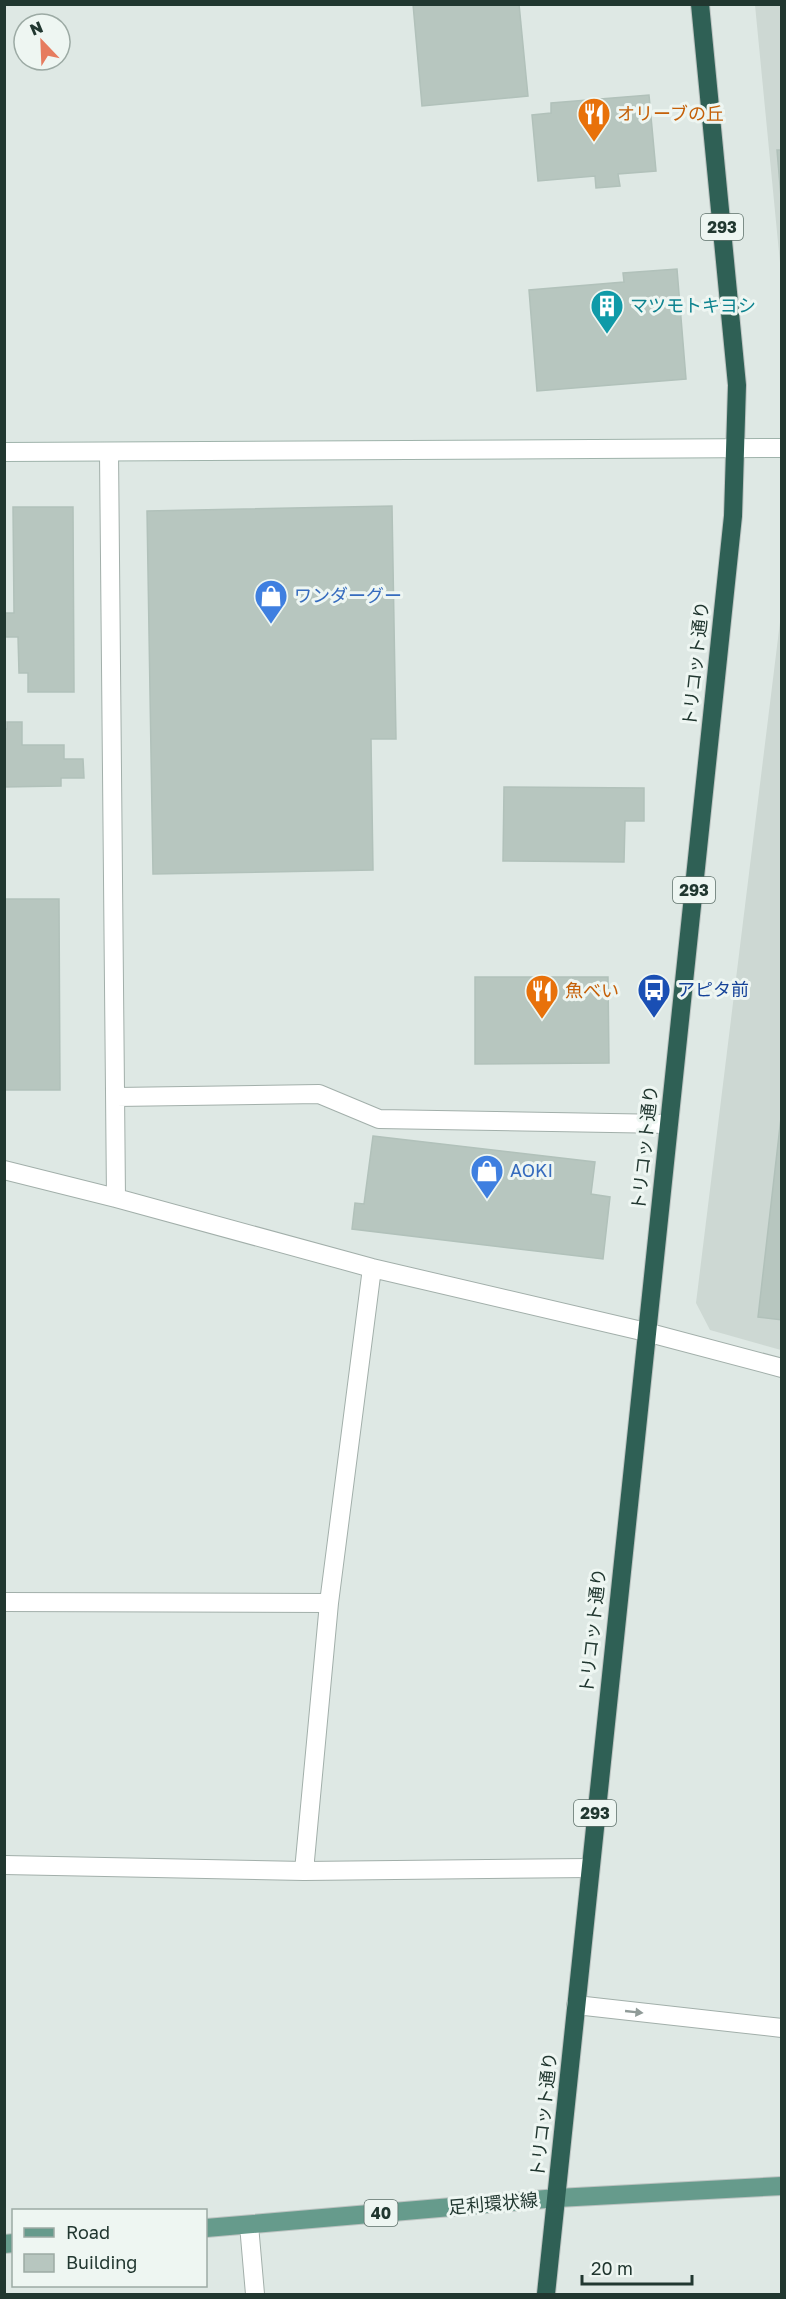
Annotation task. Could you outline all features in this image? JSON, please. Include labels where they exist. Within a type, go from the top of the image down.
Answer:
[{"type":"highway","name":"トリコット通り","points":[[546,2295],[589,1868],[733,516],[737,385],[700,4]]},
{"type":"main road","name":"足利環状線","points":[[207,2228],[557,2198],[782,2186]]},
{"type":"street","points":[[4,452],[782,448]]},
{"type":"street","points":[[109,452],[116,1198]]},
{"type":"street","points":[[116,1097],[319,1094],[379,1119],[669,1124]]},
{"type":"street","points":[[4,1170],[372,1268],[646,1332],[782,1368]]},
{"type":"street","points":[[304,1871],[329,1604],[372,1268]]},
{"type":"street","points":[[4,1602],[329,1604]]},
{"type":"street","points":[[4,1865],[304,1871],[589,1868]]},
{"type":"street","points":[[576,2005],[782,2028]]},
{"type":"street","points":[[249,2225],[255,2295]]},
{"type":"shaded area","points":[[755,5],[781,5],[781,273]]},
{"type":"shaded area","points":[[781,614],[781,1350],[710,1330],[696,1303]]},
{"type":"building","points":[[413,4],[519,4],[528,96],[422,106]]},
{"type":"building","name":"オリーブの丘","points":[[649,95],[656,171],[618,174],[620,186],[596,188],[595,176],[538,181],[532,115],[551,113],[551,103]]},
{"type":"building","points":[[777,150],[782,150],[782,209]]},
{"type":"building","name":"マツモトキヨシ","points":[[677,269],[686,379],[537,391],[529,290],[624,282],[623,273]]},
{"type":"building","name":"ワンダーグー","points":[[392,506],[396,739],[371,739],[373,870],[153,874],[147,511]]},
{"type":"building","points":[[13,507],[73,507],[74,692],[28,692],[28,673],[19,673],[18,637],[4,637],[4,613],[14,613]]},
{"type":"building","points":[[7,722],[22,722],[22,745],[64,745],[64,759],[83,759],[84,778],[61,778],[61,786],[4,787],[4,729],[7,729]]},
{"type":"building","points":[[504,787],[644,788],[644,821],[625,821],[624,862],[503,861]]},
{"type":"building","points":[[4,899],[59,899],[60,1090],[4,1090]]},
{"type":"building","name":"魚べい","points":[[475,977],[608,977],[609,1063],[475,1064]]},
{"type":"building","points":[[782,1109],[782,1320],[758,1317]]},
{"type":"building","name":"AOKI","points":[[373,1136],[595,1162],[591,1194],[610,1197],[603,1259],[352,1229],[355,1203],[364,1204]]},
{"type":"place","name":"オリーブの丘","points":[[594,143]]},
{"type":"place","name":"マツモトキヨシ","points":[[607,335]]},
{"type":"place","name":"ワンダーグー","points":[[271,625]]},
{"type":"place","name":"アピタ前","points":[[654,1019]]},
{"type":"place","name":"魚べい","points":[[542,1020]]},
{"type":"place","name":"AOKI","points":[[487,1200]]}]
